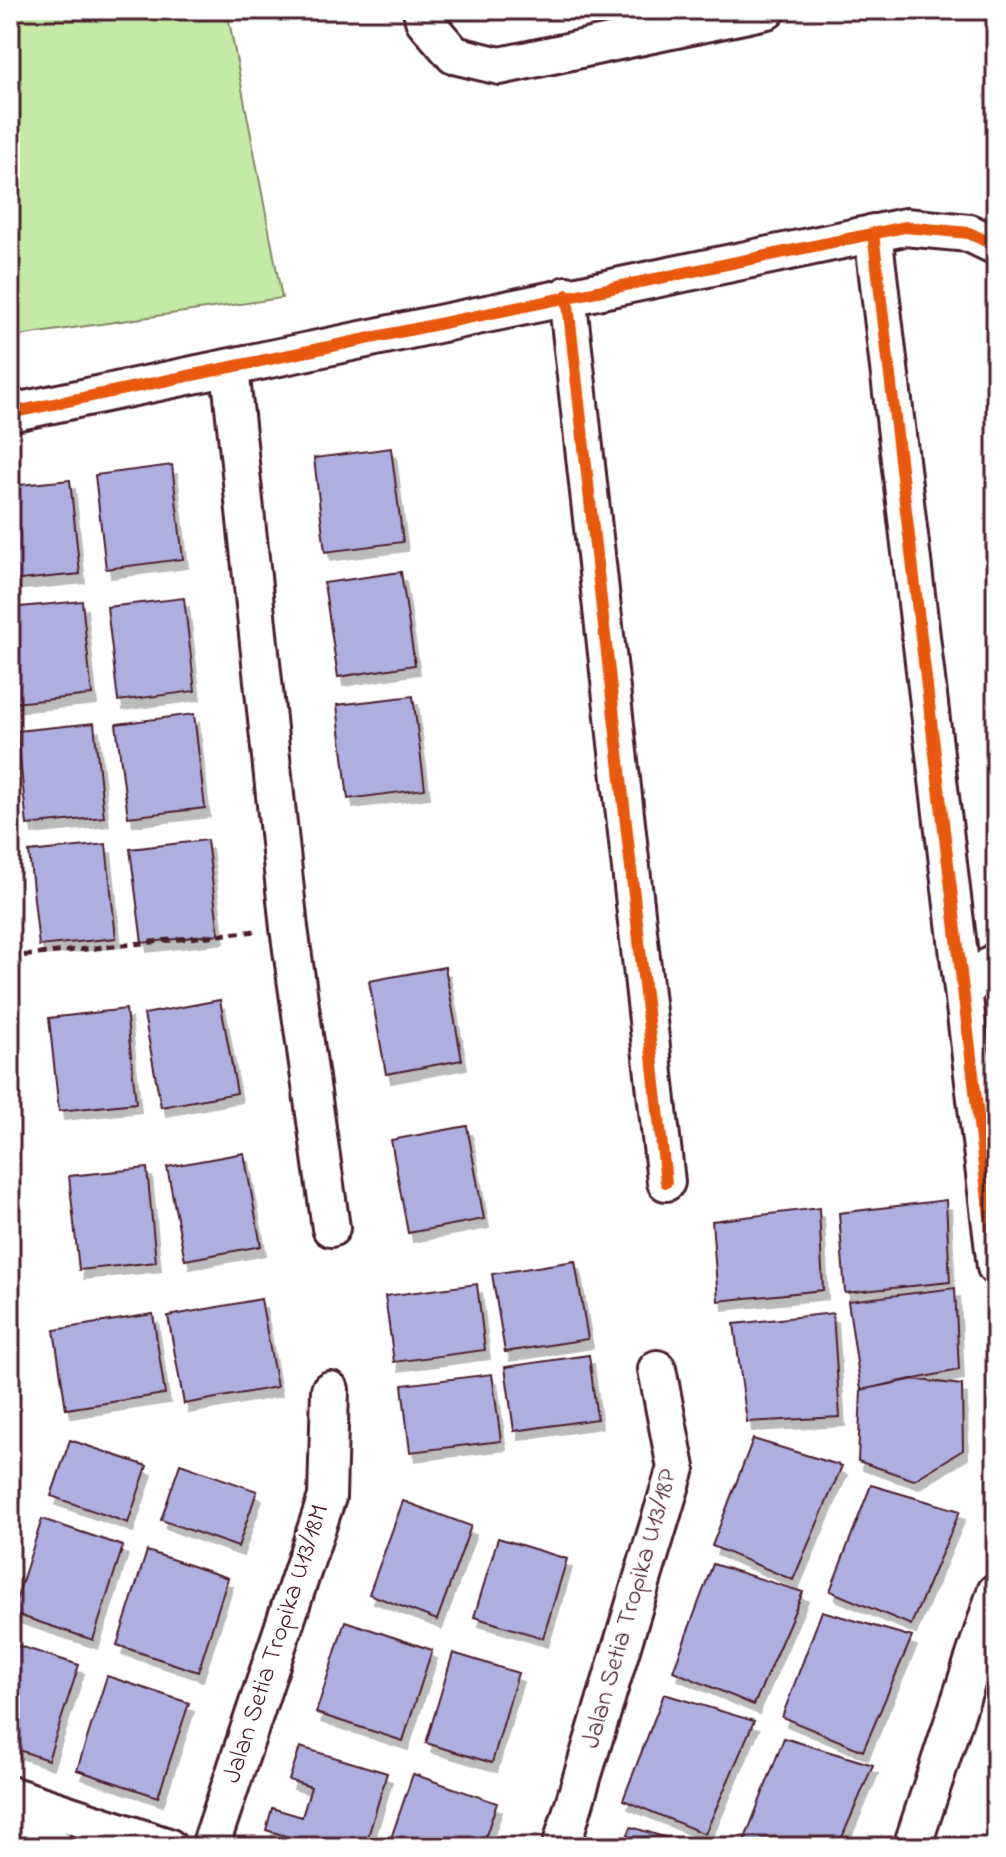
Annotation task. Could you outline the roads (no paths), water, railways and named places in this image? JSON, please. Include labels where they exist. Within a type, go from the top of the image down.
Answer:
[{"type":"street","points":[[422,10],[424,20],[454,55],[500,66],[720,15],[767,10]]},
{"type":"street","points":[[10,413],[905,227],[969,233],[996,246]]},
{"type":"street","points":[[873,233],[996,1267]]},
{"type":"street","points":[[567,295],[666,1182]]},
{"type":"street","points":[[230,368],[289,928],[331,1228]]},
{"type":"street","points":[[965,990],[996,961]]},
{"type":"street","name":"Jalan Setia Tropika U13/18P","points":[[561,1847],[676,1468],[657,1369]]},
{"type":"street","name":"Jalan Setia Tropika U13/18M","points":[[210,1847],[327,1497],[330,1390]]},
{"type":"street","points":[[912,1847],[996,1592]]},
{"type":"street","points":[[10,1795],[168,1847]]},
{"type":"street","points":[[10,1832],[55,1847]]}]
